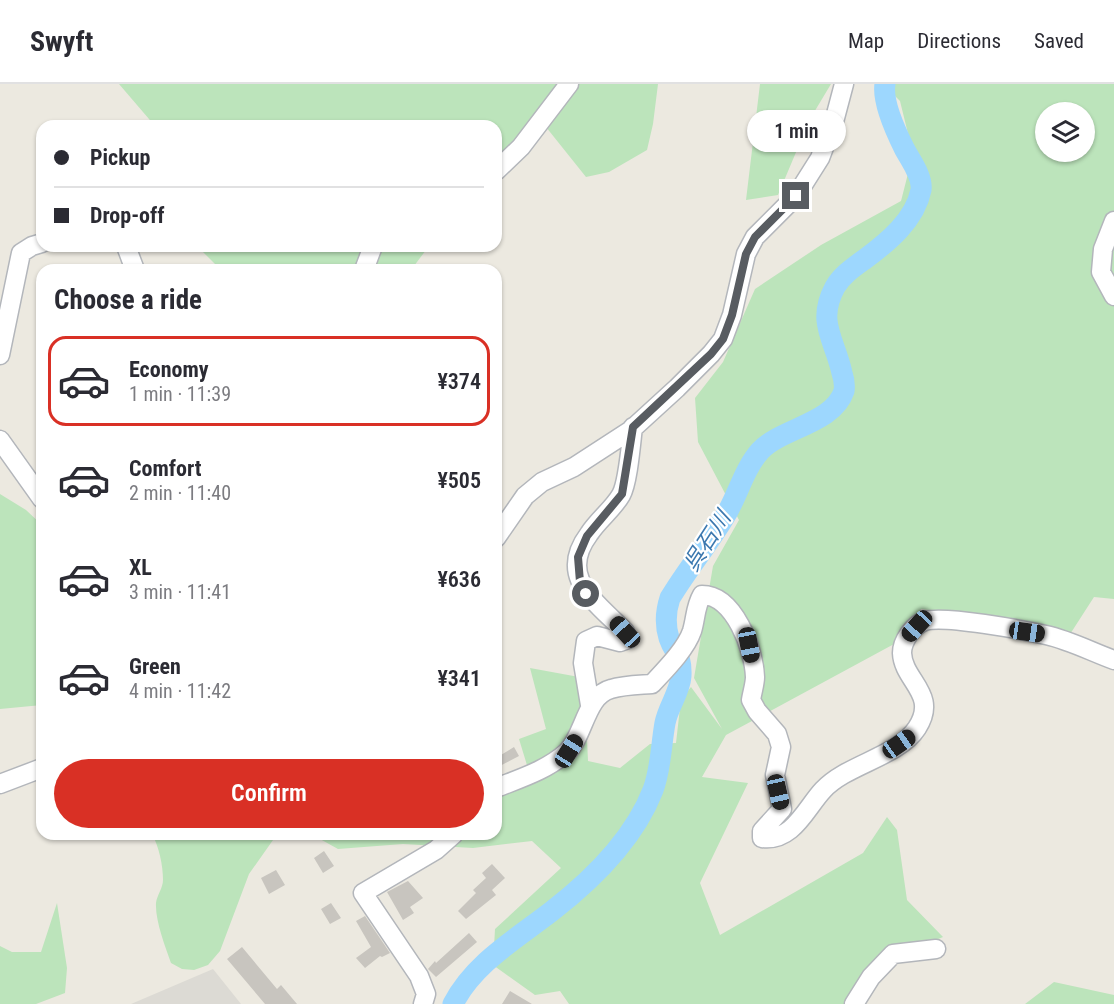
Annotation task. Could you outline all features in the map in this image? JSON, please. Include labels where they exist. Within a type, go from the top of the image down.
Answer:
[{"type":"street","points":[[502,165],[521,147],[569,84]]},
{"type":"street","points":[[502,529],[525,496],[542,482],[574,467],[633,427],[711,354],[723,339],[732,315],[746,254],[755,237],[796,196],[820,158],[835,118],[844,84]]},
{"type":"street","points":[[1114,221],[1103,249],[1101,272],[1114,296]]},
{"type":"street","points":[[0,355],[21,253],[36,245]]},
{"type":"street","points":[[502,786],[546,768],[569,751],[581,732],[590,705],[583,663],[586,641],[597,636],[620,642],[628,639],[625,632],[586,594],[580,582],[578,557],[587,536],[622,494],[633,427]]},
{"type":"street","points":[[0,440],[36,491]]},
{"type":"street","points":[[590,705],[608,689],[652,684],[674,659],[692,633],[696,606],[702,595],[709,595],[727,606],[739,623],[749,645],[755,678],[750,700],[777,734],[781,747],[775,776],[782,809],[762,831],[762,838],[773,839],[801,820],[824,789],[860,765],[886,754],[912,735],[919,726],[924,707],[923,696],[904,662],[902,652],[907,637],[924,621],[961,621],[1047,635],[1114,660]]},
{"type":"street","points":[[0,784],[36,770]]},
{"type":"street","points":[[423,1004],[426,994],[419,976],[363,893],[436,850],[447,840]]},
{"type":"street","points":[[854,1004],[871,977],[893,954],[936,949]]},
{"type":"shaded area","points":[[213,969],[241,1004],[131,1004]]},
{"type":"green space","points":[[119,84],[658,84],[647,150],[609,172],[586,177],[542,122],[502,155],[502,120],[150,120]]},
{"type":"green space","points":[[760,84],[831,84],[810,119],[778,195],[746,200]]},
{"type":"green space","points":[[883,84],[1114,84],[1114,599],[1094,597],[1065,642],[986,617],[921,609],[907,637],[726,735],[702,777],[748,783],[700,883],[720,935],[863,853],[887,817],[897,830],[907,900],[943,937],[888,960],[858,1004],[569,1004],[560,991],[535,995],[493,965],[495,929],[561,868],[532,841],[473,848],[403,844],[338,849],[322,840],[502,840],[502,790],[530,775],[519,739],[546,729],[530,668],[579,677],[586,717],[588,761],[620,768],[650,744],[676,743],[681,699],[691,687],[722,729],[694,678],[713,566],[739,520],[698,442],[695,398],[723,362],[755,289],[821,245],[901,201],[913,154],[900,101]]},
{"type":"green space","points":[[203,252],[424,252],[416,264],[215,264]]},
{"type":"green space","points":[[0,494],[26,510],[36,519],[36,706],[0,709]]},
{"type":"green space","points":[[155,840],[273,840],[249,874],[220,951],[208,965],[194,970],[182,969],[171,963],[157,917],[156,903],[163,883],[159,850]]},
{"type":"green space","points":[[57,903],[67,968],[65,993],[36,1004],[0,1004],[0,946],[12,952],[41,952]]},
{"type":"green space","points":[[1054,982],[1114,995],[1114,1004],[1025,1004]]},
{"type":"building","points":[[514,747],[519,756],[502,765],[502,754]]},
{"type":"building","points":[[324,851],[334,866],[323,873],[314,858]]},
{"type":"building","points":[[492,864],[505,878],[492,890],[496,895],[466,919],[458,911],[476,893],[473,890],[486,878],[482,873]]},
{"type":"building","points":[[276,870],[285,885],[269,894],[261,878]]},
{"type":"building","points":[[408,881],[423,898],[410,907],[414,913],[403,920],[387,892]]},
{"type":"building","points":[[331,903],[341,918],[330,924],[321,909]]},
{"type":"building","points":[[365,916],[390,953],[380,956],[365,968],[356,958],[371,947],[356,921]]},
{"type":"building","points":[[469,933],[477,942],[436,977],[428,969]]},
{"type":"building","points":[[242,947],[277,989],[281,985],[297,1004],[265,1004],[227,959]]},
{"type":"building","points":[[510,991],[532,1004],[502,1004]]},
{"type":"waterway","name":"呉石川","points":[[453,1004],[472,976],[484,964],[552,911],[597,872],[635,825],[656,782],[665,723],[681,676],[678,655],[671,644],[667,628],[670,598],[721,522],[750,465],[760,451],[769,443],[829,411],[844,391],[839,361],[827,321],[830,299],[835,287],[845,275],[883,245],[907,221],[921,190],[918,174],[890,117],[885,84]]},
{"type":"route","points":[[586,594],[580,582],[578,557],[587,536],[622,494],[633,427],[677,388],[723,339],[732,315],[746,254],[755,237],[796,196]]}]
